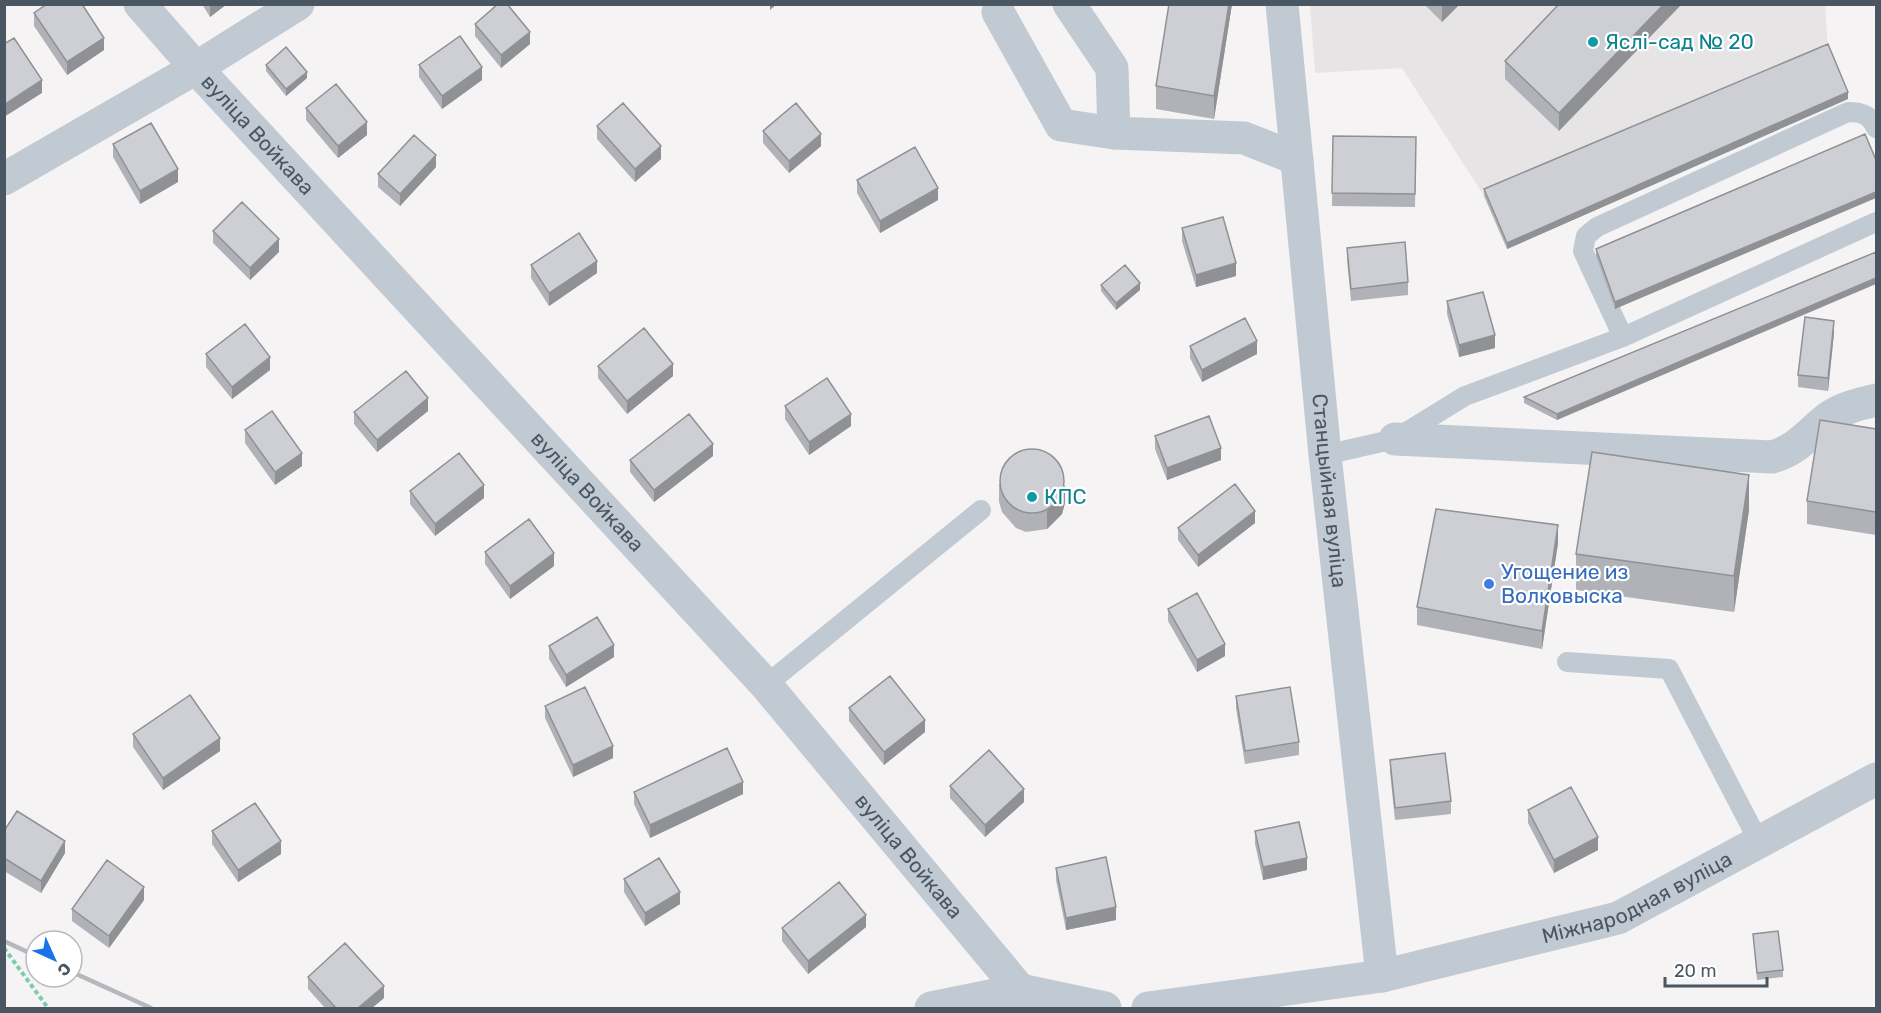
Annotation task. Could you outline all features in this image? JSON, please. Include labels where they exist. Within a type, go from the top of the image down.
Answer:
[{"type":"street","name":"вуліца Войкава","points":[[140,4],[196,68],[766,685],[1020,990]]},
{"type":"street","points":[[4,179],[196,68],[298,4]]},
{"type":"street","points":[[1069,4],[1112,68],[1114,133]]},
{"type":"street","name":"Станцыйная вуліца","points":[[1282,4],[1325,455],[1382,976]]},
{"type":"street","points":[[998,12],[1061,125],[1114,133],[1244,138],[1298,159]]},
{"type":"street","points":[[1395,439],[1772,457],[1788,453],[1829,417],[1856,405],[1876,400]]},
{"type":"street","name":"Міжнародная вуліца","points":[[1148,1008],[1382,976],[1618,918],[1876,779]]},
{"type":"street","points":[[931,1008],[1020,990],[1106,1008]]},
{"type":"lane","points":[[1623,337],[1583,251],[1586,236],[1597,227],[1848,112],[1861,112],[1872,120],[1876,128]]},
{"type":"lane","points":[[1325,455],[1395,439],[1465,396],[1623,337],[1876,222]]},
{"type":"lane","points":[[766,685],[981,510]]},
{"type":"lane","points":[[1567,662],[1669,669],[1759,842]]},
{"type":"path","points":[[4,948],[48,1008]]},
{"type":"shaded area","points":[[1310,5],[1825,5],[1828,50],[1484,196],[1402,68],[1315,73]]},
{"type":"building","points":[[47,4],[82,4],[104,38],[67,62],[34,13]]},
{"type":"building","points":[[498,4],[507,4],[530,32],[501,55],[475,24]]},
{"type":"building","points":[[1169,4],[1229,4],[1214,96],[1156,86]]},
{"type":"building","name":"Яслі-сад № 20","points":[[1559,4],[1664,4],[1559,113],[1505,61]]},
{"type":"building","points":[[460,36],[482,67],[442,96],[419,65]]},
{"type":"building","points":[[14,38],[42,80],[4,105],[4,44]]},
{"type":"building","points":[[1828,44],[1848,92],[1507,243],[1484,189]]},
{"type":"building","points":[[286,47],[307,72],[286,89],[266,65]]},
{"type":"building","points":[[336,84],[367,122],[338,146],[306,108]]},
{"type":"building","points":[[623,103],[661,146],[635,169],[597,126]]},
{"type":"building","points":[[796,103],[821,134],[789,161],[763,131]]},
{"type":"building","points":[[151,123],[178,169],[140,191],[113,144]]},
{"type":"building","points":[[1865,134],[1876,160],[1876,192],[1615,302],[1596,249]]},
{"type":"building","points":[[414,135],[436,155],[400,194],[378,174]]},
{"type":"building","points":[[1333,136],[1416,137],[1415,194],[1332,193]]},
{"type":"building","points":[[915,147],[938,188],[880,221],[857,180]]},
{"type":"building","points":[[242,202],[279,239],[250,268],[213,231]]},
{"type":"building","points":[[1223,217],[1236,263],[1196,275],[1182,228]]},
{"type":"building","points":[[579,233],[597,261],[549,293],[531,265]]},
{"type":"building","points":[[1405,242],[1408,282],[1351,289],[1347,248]]},
{"type":"building","points":[[1876,252],[1876,278],[1557,414],[1524,397]]},
{"type":"building","points":[[1125,265],[1140,283],[1116,303],[1101,285]]},
{"type":"building","points":[[1483,292],[1495,335],[1459,345],[1447,301]]},
{"type":"building","points":[[1805,317],[1834,321],[1828,378],[1798,375]]},
{"type":"building","points":[[1245,318],[1257,341],[1202,370],[1190,346]]},
{"type":"building","points":[[245,324],[270,357],[232,387],[206,354]]},
{"type":"building","points":[[644,328],[673,364],[627,401],[598,366]]},
{"type":"building","points":[[406,371],[428,398],[377,440],[354,412]]},
{"type":"building","points":[[827,378],[851,414],[809,442],[785,406]]},
{"type":"building","points":[[272,411],[302,453],[275,472],[245,430]]},
{"type":"building","points":[[689,414],[713,444],[654,490],[630,460]]},
{"type":"building","points":[[1209,416],[1221,448],[1167,468],[1155,436]]},
{"type":"building","points":[[1820,420],[1876,429],[1876,512],[1807,501]]},
{"type":"building","name":"КПС","points":[[1026,449],[1038,449],[1055,458],[1062,469],[1064,481],[1062,493],[1055,504],[1038,513],[1026,513],[1014,508],[1005,499],[1000,487],[1000,475],[1005,463],[1014,454]]},
{"type":"building","points":[[1592,452],[1749,475],[1734,576],[1576,554]]},
{"type":"building","points":[[459,453],[484,485],[435,524],[410,491]]},
{"type":"building","points":[[1235,484],[1255,511],[1198,555],[1178,528]]},
{"type":"building","name":"Угощение из Волковыска","points":[[1436,509],[1558,525],[1542,631],[1417,607]]},
{"type":"building","points":[[529,519],[554,553],[510,586],[485,552]]},
{"type":"building","points":[[1197,593],[1225,644],[1197,660],[1168,609]]},
{"type":"building","points":[[597,617],[614,645],[566,675],[549,646]]},
{"type":"building","points":[[890,676],[925,720],[884,752],[849,708]]},
{"type":"building","points":[[585,687],[613,746],[573,765],[545,706]]},
{"type":"building","points":[[1290,687],[1299,742],[1245,751],[1236,696]]},
{"type":"building","points":[[190,695],[220,738],[163,778],[133,734]]},
{"type":"building","points":[[727,748],[743,782],[650,825],[634,792]]},
{"type":"building","points":[[989,750],[1024,789],[985,825],[950,786]]},
{"type":"building","points":[[1445,753],[1451,801],[1395,808],[1390,760]]},
{"type":"building","points":[[1571,787],[1598,837],[1554,860],[1528,810]]},
{"type":"building","points":[[255,803],[281,841],[238,870],[212,831]]},
{"type":"building","points":[[17,811],[65,841],[41,881],[4,858],[4,831]]},
{"type":"building","points":[[1299,822],[1307,858],[1263,867],[1255,831]]},
{"type":"building","points":[[1106,857],[1116,907],[1066,918],[1056,868]]},
{"type":"building","points":[[659,858],[680,892],[645,913],[624,879]]},
{"type":"building","points":[[107,860],[144,887],[109,936],[72,909]]},
{"type":"building","points":[[839,882],[866,915],[808,961],[782,928]]},
{"type":"building","points":[[1778,931],[1783,970],[1757,973],[1753,934]]},
{"type":"building","points":[[345,943],[384,986],[358,1008],[336,1008],[308,977]]},
{"type":"railway","points":[[4,941],[24,950]]},
{"type":"railway","points":[[84,977],[151,1008]]},
{"type":"place","name":"Яслі-сад № 20","points":[[1593,42]]},
{"type":"place","name":"КПС","points":[[1032,497]]},
{"type":"place","name":"Угощение из Волковыска","points":[[1489,584]]}]
